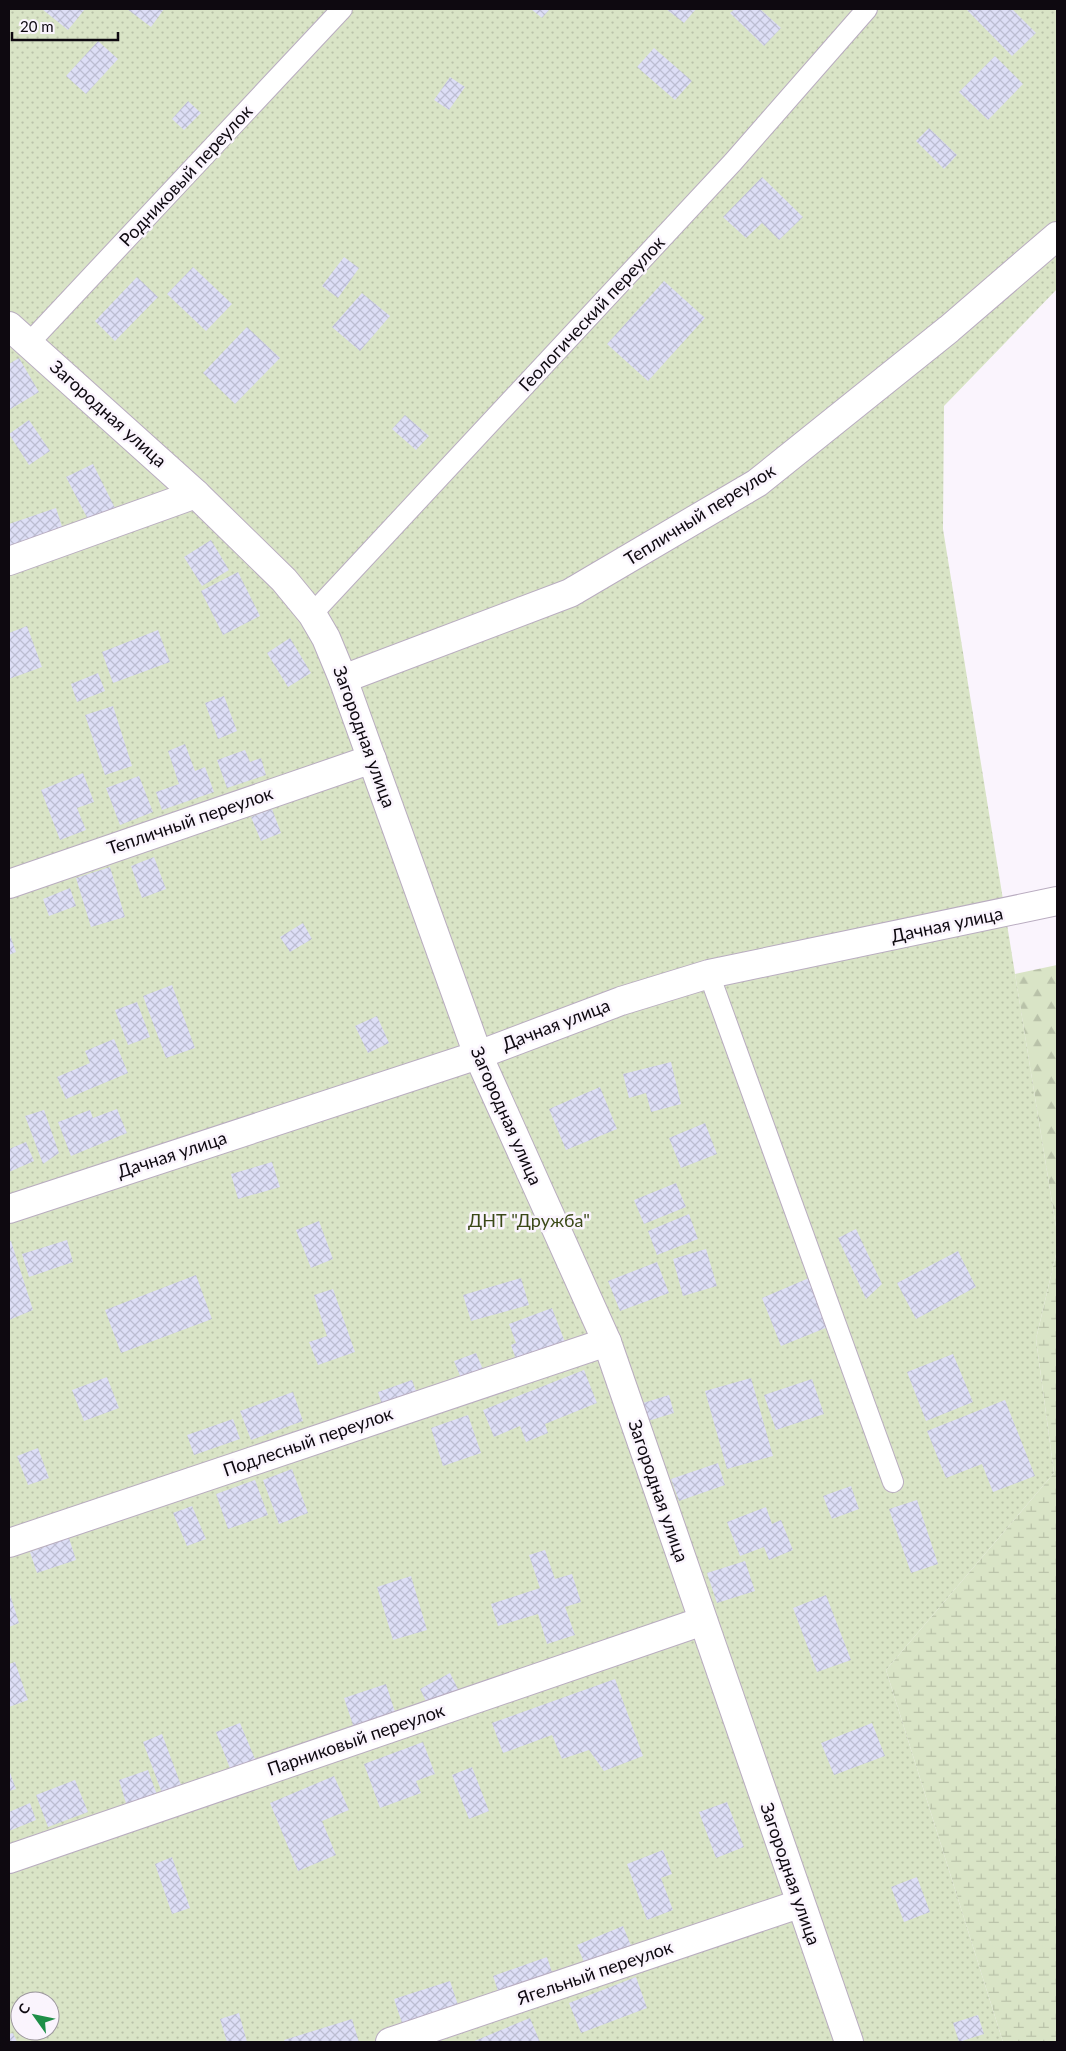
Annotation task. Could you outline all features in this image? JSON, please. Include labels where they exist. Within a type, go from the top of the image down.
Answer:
[{"type":"street","name":"Тепличный переулок","points":[[343,679],[570,594],[757,484],[950,329],[1057,236]]},
{"type":"street","name":"Загородная улица","points":[[9,326],[196,494],[284,580],[312,614],[326,638],[343,679],[478,1055],[607,1342],[849,2042]]},
{"type":"street","points":[[9,561],[196,494]]},
{"type":"street","name":"Тепличный переулок","points":[[9,884],[372,759]]},
{"type":"street","name":"Дачная улица","points":[[9,1209],[478,1055],[621,1001],[710,974],[1057,901]]},
{"type":"street","name":"Подлесный переулок","points":[[9,1543],[607,1342]]},
{"type":"street","name":"Парниковый переулок","points":[[9,1859],[703,1621]]},
{"type":"street","name":"Ягельный переулок","points":[[390,2042],[800,1904]]},
{"type":"lane","name":"Родниковый переулок","points":[[29,344],[342,9]]},
{"type":"lane","name":"Геологический переулок","points":[[312,614],[733,162],[867,9]]},
{"type":"lane","points":[[710,974],[893,1482]]},
{"type":"green space","name":"ДНТ \"Дружба\"","points":[[9,9],[1057,9],[1057,289],[944,406],[943,529],[1057,1233],[1057,1250],[1036,1339],[1054,1473],[886,1670],[1003,2042],[9,2042]]},
{"type":"green space","points":[[1057,965],[1057,1233],[1015,974]]},
{"type":"green space","points":[[1057,1250],[1057,2042],[1003,2042],[886,1670],[1054,1473],[1036,1339]]},
{"type":"building","points":[[42,9],[85,9],[68,30]]},
{"type":"building","points":[[127,9],[164,9],[151,27]]},
{"type":"building","points":[[531,9],[550,9],[542,18]]},
{"type":"building","points":[[666,9],[696,9],[684,23]]},
{"type":"building","points":[[735,9],[760,9],[781,28],[764,46],[730,13]]},
{"type":"building","points":[[968,9],[1012,9],[1036,33],[1012,56]]},
{"type":"building","points":[[98,41],[118,59],[86,94],[66,76]]},
{"type":"building","points":[[654,48],[692,81],[675,100],[637,67]]},
{"type":"building","points":[[995,56],[1023,84],[988,120],[959,92]]},
{"type":"building","points":[[450,77],[465,87],[449,110],[434,100]]},
{"type":"building","points":[[188,101],[201,113],[184,130],[172,119]]},
{"type":"building","points":[[929,128],[957,155],[944,169],[916,141]]},
{"type":"building","points":[[762,177],[803,217],[779,240],[762,223],[746,238],[723,217]]},
{"type":"building","points":[[344,257],[359,268],[338,298],[322,286]]},
{"type":"building","points":[[193,267],[232,304],[206,331],[167,294]]},
{"type":"building","points":[[137,277],[158,297],[115,341],[95,321]]},
{"type":"building","points":[[664,281],[705,318],[648,381],[607,344]]},
{"type":"building","points":[[362,293],[390,316],[360,351],[332,327]]},
{"type":"building","points":[[247,327],[280,358],[235,404],[203,373]]},
{"type":"building","points":[[19,358],[39,392],[9,410],[9,364]]},
{"type":"building","points":[[405,415],[429,436],[416,450],[392,429]]},
{"type":"building","points":[[29,420],[50,451],[29,465],[9,434]]},
{"type":"building","points":[[93,464],[118,514],[92,527],[66,477]]},
{"type":"building","points":[[56,508],[64,533],[9,552],[9,524]]},
{"type":"building","points":[[211,540],[229,570],[202,586],[184,557]]},
{"type":"building","points":[[238,572],[260,616],[223,635],[201,591]]},
{"type":"building","points":[[27,626],[42,667],[9,679],[9,633]]},
{"type":"building","points":[[158,630],[170,662],[113,683],[102,652]]},
{"type":"building","points":[[290,638],[311,673],[288,687],[267,653]]},
{"type":"building","points":[[98,673],[105,691],[77,702],[71,684]]},
{"type":"building","points":[[224,696],[237,731],[218,739],[205,703]]},
{"type":"building","points":[[113,706],[132,766],[105,775],[85,715]]},
{"type":"building","points":[[185,744],[195,771],[205,767],[214,792],[162,810],[156,792],[179,784],[168,751]]},
{"type":"building","points":[[245,750],[250,762],[261,758],[266,775],[227,788],[217,760]]},
{"type":"building","points":[[83,773],[94,802],[77,808],[86,830],[60,840],[41,790]]},
{"type":"building","points":[[139,776],[153,812],[120,825],[106,788]]},
{"type":"building","points":[[272,809],[281,833],[261,841],[251,817]]},
{"type":"building","points":[[154,857],[166,889],[142,898],[131,866]]},
{"type":"building","points":[[110,867],[125,917],[91,927],[76,878]]},
{"type":"building","points":[[70,888],[76,906],[49,916],[43,899]]},
{"type":"building","points":[[303,923],[312,939],[290,952],[280,937]]},
{"type":"building","points":[[9,932],[16,952],[9,955]]},
{"type":"building","points":[[172,985],[195,1048],[166,1058],[143,996]]},
{"type":"building","points":[[137,1002],[150,1037],[128,1045],[115,1010]]},
{"type":"building","points":[[377,1016],[389,1043],[368,1053],[355,1026]]},
{"type":"building","points":[[114,1039],[128,1073],[66,1099],[57,1077],[90,1063],[85,1051]]},
{"type":"building","points":[[671,1062],[681,1104],[651,1112],[646,1093],[629,1098],[623,1074]]},
{"type":"building","points":[[600,1087],[617,1129],[566,1150],[549,1109]]},
{"type":"building","points":[[117,1109],[127,1133],[71,1156],[58,1122],[90,1110],[93,1118]]},
{"type":"building","points":[[44,1110],[59,1153],[43,1164],[25,1116]]},
{"type":"building","points":[[705,1123],[717,1154],[681,1168],[669,1138]]},
{"type":"building","points":[[26,1142],[34,1161],[9,1172],[9,1149]]},
{"type":"building","points":[[272,1162],[280,1187],[238,1199],[231,1174]]},
{"type":"building","points":[[676,1183],[686,1207],[644,1224],[634,1200]]},
{"type":"building","points":[[689,1214],[698,1239],[657,1255],[648,1231]]},
{"type":"building","points":[[319,1221],[333,1259],[311,1268],[296,1230]]},
{"type":"building","points":[[856,1229],[882,1284],[866,1299],[838,1238]]},
{"type":"building","points":[[67,1240],[73,1262],[29,1277],[22,1254]]},
{"type":"building","points":[[9,1241],[11,1241],[33,1310],[9,1320]]},
{"type":"building","points":[[706,1249],[717,1286],[683,1296],[673,1259]]},
{"type":"building","points":[[958,1251],[976,1287],[916,1319],[897,1283]]},
{"type":"building","points":[[657,1262],[669,1293],[620,1311],[608,1281]]},
{"type":"building","points":[[196,1275],[212,1319],[121,1353],[105,1310]]},
{"type":"building","points":[[521,1278],[529,1305],[471,1321],[463,1295]]},
{"type":"building","points":[[809,1278],[828,1327],[781,1346],[762,1298]]},
{"type":"building","points":[[333,1289],[355,1352],[318,1365],[309,1342],[327,1336],[314,1295]]},
{"type":"building","points":[[552,1308],[568,1350],[519,1368],[511,1345],[516,1343],[509,1324]]},
{"type":"building","points":[[476,1353],[485,1374],[463,1383],[454,1361]]},
{"type":"building","points":[[953,1354],[973,1402],[926,1421],[907,1372]]},
{"type":"building","points":[[584,1370],[597,1403],[545,1424],[548,1433],[526,1442],[520,1426],[494,1437],[483,1410]]},
{"type":"building","points":[[107,1377],[119,1408],[84,1421],[72,1390]]},
{"type":"building","points":[[751,1378],[773,1456],[727,1469],[705,1391]]},
{"type":"building","points":[[812,1379],[824,1414],[776,1430],[764,1395]]},
{"type":"building","points":[[412,1380],[419,1399],[384,1411],[378,1392]]},
{"type":"building","points":[[293,1392],[303,1421],[251,1440],[240,1411]]},
{"type":"building","points":[[669,1395],[674,1413],[648,1421],[643,1403]]},
{"type":"building","points":[[1005,1400],[1035,1476],[993,1492],[982,1464],[946,1478],[927,1431]]},
{"type":"building","points":[[468,1415],[481,1453],[443,1466],[431,1428]]},
{"type":"building","points":[[233,1419],[240,1439],[194,1455],[187,1435]]},
{"type":"building","points":[[38,1448],[49,1478],[28,1485],[17,1456]]},
{"type":"building","points":[[718,1463],[725,1485],[679,1501],[671,1479]]},
{"type":"building","points":[[292,1469],[308,1513],[279,1524],[263,1480]]},
{"type":"building","points":[[255,1480],[268,1515],[228,1529],[216,1494]]},
{"type":"building","points":[[851,1486],[859,1509],[832,1519],[823,1496]]},
{"type":"building","points":[[917,1500],[938,1564],[911,1573],[889,1509]]},
{"type":"building","points":[[192,1506],[206,1539],[187,1546],[173,1513]]},
{"type":"building","points":[[766,1507],[772,1524],[781,1520],[793,1550],[769,1560],[764,1547],[740,1556],[727,1522]]},
{"type":"building","points":[[69,1538],[76,1560],[37,1573],[30,1552]]},
{"type":"building","points":[[545,1550],[555,1579],[572,1574],[581,1602],[565,1607],[575,1635],[547,1644],[538,1614],[498,1626],[491,1604],[540,1588],[529,1555]]},
{"type":"building","points":[[745,1561],[755,1591],[717,1603],[707,1573]]},
{"type":"building","points":[[411,1576],[427,1630],[393,1640],[377,1587]]},
{"type":"building","points":[[9,1591],[19,1623],[9,1627]]},
{"type":"building","points":[[826,1595],[851,1660],[817,1672],[793,1608]]},
{"type":"building","points":[[15,1662],[28,1700],[9,1707],[9,1664]]},
{"type":"building","points":[[450,1673],[460,1693],[430,1709],[420,1689]]},
{"type":"building","points":[[615,1679],[643,1756],[604,1771],[589,1750],[562,1759],[552,1735],[503,1753],[492,1723]]},
{"type":"building","points":[[386,1684],[397,1718],[355,1731],[344,1698]]},
{"type":"building","points":[[240,1723],[258,1766],[233,1776],[216,1732]]},
{"type":"building","points":[[872,1723],[885,1756],[834,1775],[821,1743]]},
{"type":"building","points":[[162,1734],[184,1793],[165,1801],[143,1742]]},
{"type":"building","points":[[423,1742],[435,1774],[416,1781],[421,1793],[380,1808],[364,1764]]},
{"type":"building","points":[[472,1767],[489,1811],[469,1819],[452,1775]]},
{"type":"building","points":[[9,1770],[16,1789],[9,1791]]},
{"type":"building","points":[[148,1770],[160,1803],[129,1813],[119,1780]]},
{"type":"building","points":[[334,1776],[349,1810],[322,1821],[336,1855],[298,1871],[270,1803]]},
{"type":"building","points":[[75,1780],[88,1812],[48,1827],[36,1795]]},
{"type":"building","points":[[727,1802],[744,1847],[716,1858],[699,1812]]},
{"type":"building","points":[[30,1803],[36,1820],[9,1831],[9,1812]]},
{"type":"building","points":[[663,1850],[672,1874],[661,1878],[673,1910],[647,1920],[627,1864]]},
{"type":"building","points":[[172,1857],[190,1908],[172,1914],[155,1864]]},
{"type":"building","points":[[917,1877],[930,1912],[904,1922],[891,1887]]},
{"type":"building","points":[[623,1926],[632,1948],[586,1967],[577,1945]]},
{"type":"building","points":[[547,1957],[553,1975],[499,1994],[493,1976]]},
{"type":"building","points":[[636,1977],[647,2008],[581,2033],[569,2003]]},
{"type":"building","points":[[450,1981],[459,2008],[403,2026],[394,1999]]},
{"type":"building","points":[[239,2013],[247,2042],[227,2042],[220,2019]]},
{"type":"building","points":[[978,2015],[984,2034],[959,2042],[953,2023]]},
{"type":"building","points":[[530,2018],[540,2042],[472,2042]]},
{"type":"building","points":[[352,2019],[359,2042],[285,2042],[284,2040]]}]
